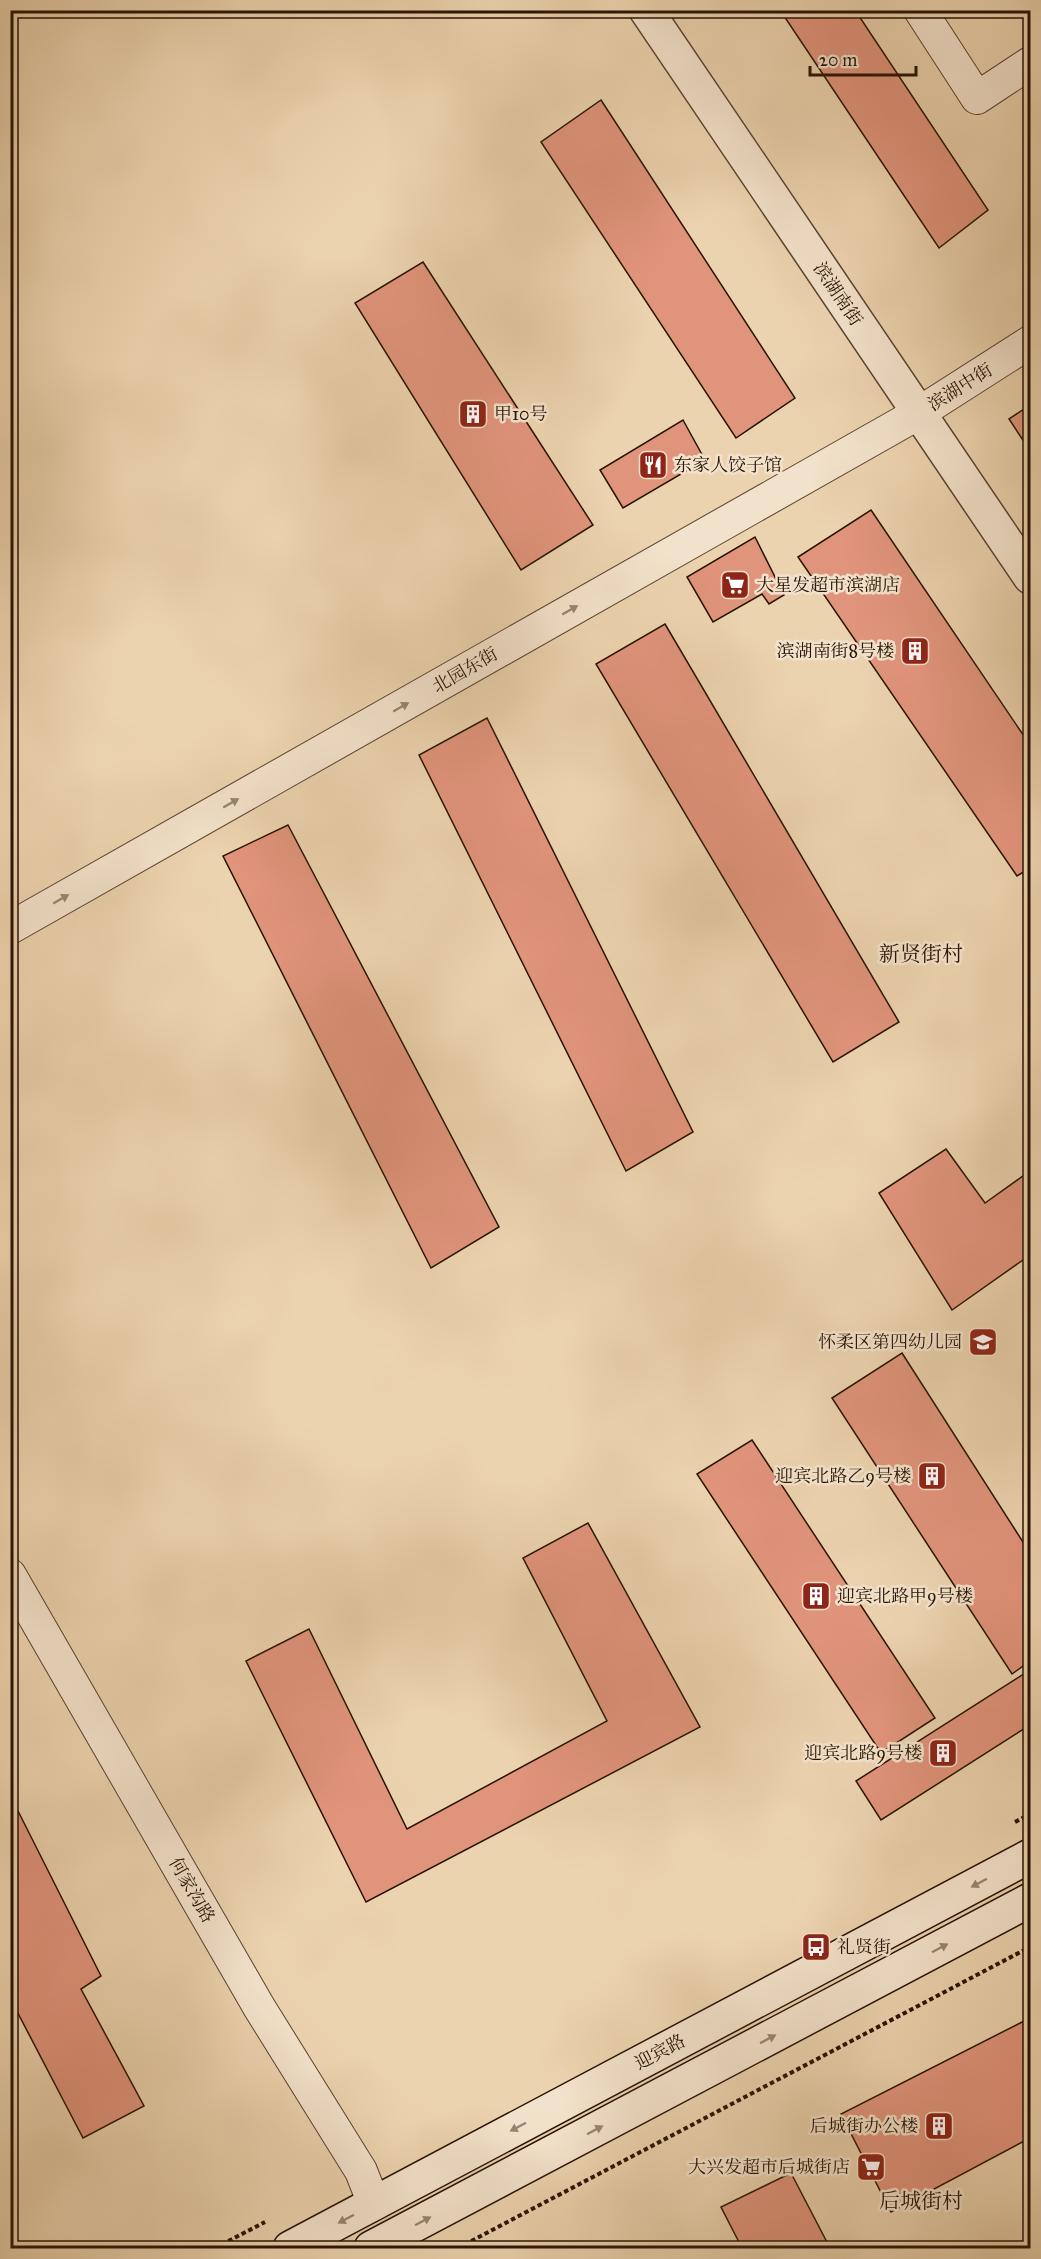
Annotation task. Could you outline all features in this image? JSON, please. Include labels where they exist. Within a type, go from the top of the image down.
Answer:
[{"type":"main road","name":"滨湖南街","points":[[646,10],[1030,577]]},
{"type":"main road","name":"迎宾路","points":[[290,2248],[1030,1856]]},
{"type":"main road","points":[[371,2248],[1030,1900]]},
{"type":"street","points":[[920,10],[977,98],[1030,63]]},
{"type":"street","name":"滨湖中街","points":[[919,413],[1030,342]]},
{"type":"street","name":"北园东街","points":[[10,928],[919,413]]},
{"type":"street","name":"何家沟路","points":[[10,1575],[259,2007],[361,2171],[374,2204]]},
{"type":"path","points":[[458,2248],[1030,1947]]},
{"type":"building","points":[[780,10],[855,10],[988,210],[939,248]]},
{"type":"building","points":[[601,100],[795,398],[736,438],[541,142]]},
{"type":"building","name":"甲10号","points":[[423,262],[593,525],[521,570],[355,303]]},
{"type":"building","points":[[1030,405],[1030,451],[1009,419]]},
{"type":"building","name":"东家人饺子馆","points":[[683,420],[705,460],[623,508],[600,470]]},
{"type":"building","name":"滨湖南街8号楼","points":[[871,510],[1030,745],[1030,868],[1017,876],[798,557]]},
{"type":"building","name":"大星发超市滨湖店","points":[[755,537],[784,595],[769,604],[762,594],[713,622],[687,577]]},
{"type":"building","points":[[665,624],[899,1022],[833,1062],[596,664]]},
{"type":"building","points":[[487,718],[693,1132],[626,1171],[419,755]]},
{"type":"building","points":[[288,825],[499,1227],[431,1268],[223,856]]},
{"type":"building","points":[[946,1149],[985,1203],[1030,1171],[1030,1255],[952,1310],[879,1193]]},
{"type":"building","name":"迎宾北路乙9号楼","points":[[902,1353],[1030,1553],[1030,1661],[1012,1674],[832,1398]]},
{"type":"building","name":"迎宾北路甲9号楼","points":[[752,1440],[935,1718],[881,1753],[697,1474]]},
{"type":"building","points":[[588,1523],[700,1727],[366,1902],[246,1661],[309,1629],[407,1829],[607,1721],[523,1558]]},
{"type":"building","name":"迎宾北路9号楼","points":[[1030,1670],[1030,1725],[881,1820],[856,1781]]},
{"type":"building","points":[[10,1795],[101,1976],[81,1989],[144,2106],[83,2138],[10,1998]]},
{"type":"building","name":"后城街办公楼","points":[[1030,2018],[1030,2138],[891,2212],[841,2114]]},
{"type":"building","points":[[791,2173],[830,2248],[742,2248],[721,2207]]},
{"type":"place","name":"甲10号","points":[[473,414]]},
{"type":"place","name":"东家人饺子馆","points":[[653,465]]},
{"type":"place","name":"大星发超市滨湖店","points":[[735,585]]},
{"type":"place","name":"滨湖南街8号楼","points":[[915,651]]},
{"type":"place","name":"怀柔区第四幼儿园","points":[[983,1342]]},
{"type":"place","name":"迎宾北路乙9号楼","points":[[932,1476]]},
{"type":"place","name":"迎宾北路甲9号楼","points":[[816,1596]]},
{"type":"place","name":"迎宾北路9号楼","points":[[943,1753]]},
{"type":"place","name":"礼贤街","points":[[816,1947]]},
{"type":"place","name":"后城街办公楼","points":[[939,2126]]},
{"type":"place","name":"大兴发超市后城街店","points":[[871,2167]]},
{"type":"district","name":"新贤街村","points":[[921,954]]},
{"type":"district","name":"后城街村","points":[[921,2201]]}]
